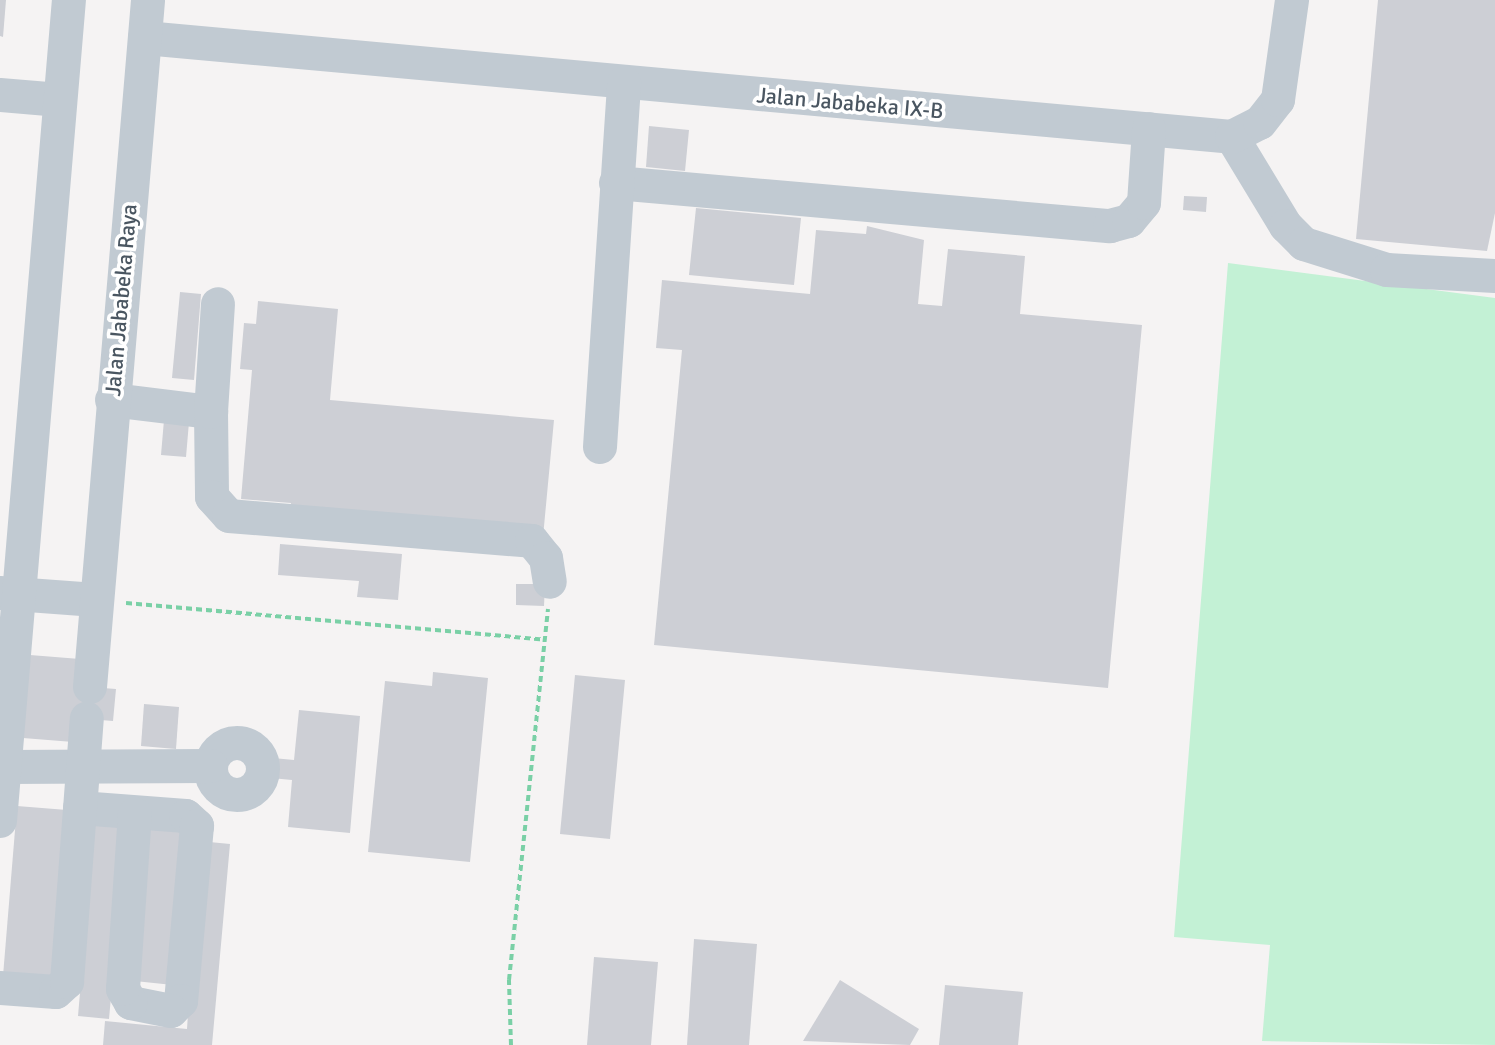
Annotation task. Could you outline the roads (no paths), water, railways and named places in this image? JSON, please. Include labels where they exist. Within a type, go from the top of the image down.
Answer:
[{"type":"street","points":[[0,821],[8,594],[69,0]]},
{"type":"street","name":"Jalan Jababeka Raya","points":[[0,988],[56,992],[67,982],[112,400],[148,0]]},
{"type":"street","points":[[1292,0],[1278,100],[1260,123],[1232,137],[1304,244],[1387,270],[1495,276]]},
{"type":"street","name":"Jalan Jababeka IX-B","points":[[145,38],[1232,137]]},
{"type":"street","points":[[600,447],[624,83]]},
{"type":"street","points":[[0,95],[60,100]]},
{"type":"street","points":[[616,183],[1110,226],[1129,221],[1144,203],[1149,129]]},
{"type":"street","points":[[218,304],[211,412],[212,497],[229,516],[532,541],[546,558],[550,582]]},
{"type":"street","points":[[112,400],[211,412]]},
{"type":"street","points":[[8,594],[96,600]]},
{"type":"street","points":[[4,767],[83,763],[211,766]]},
{"type":"street","points":[[80,808],[186,816],[199,832],[181,1001],[171,1011],[131,1003],[123,989],[135,814]]}]
